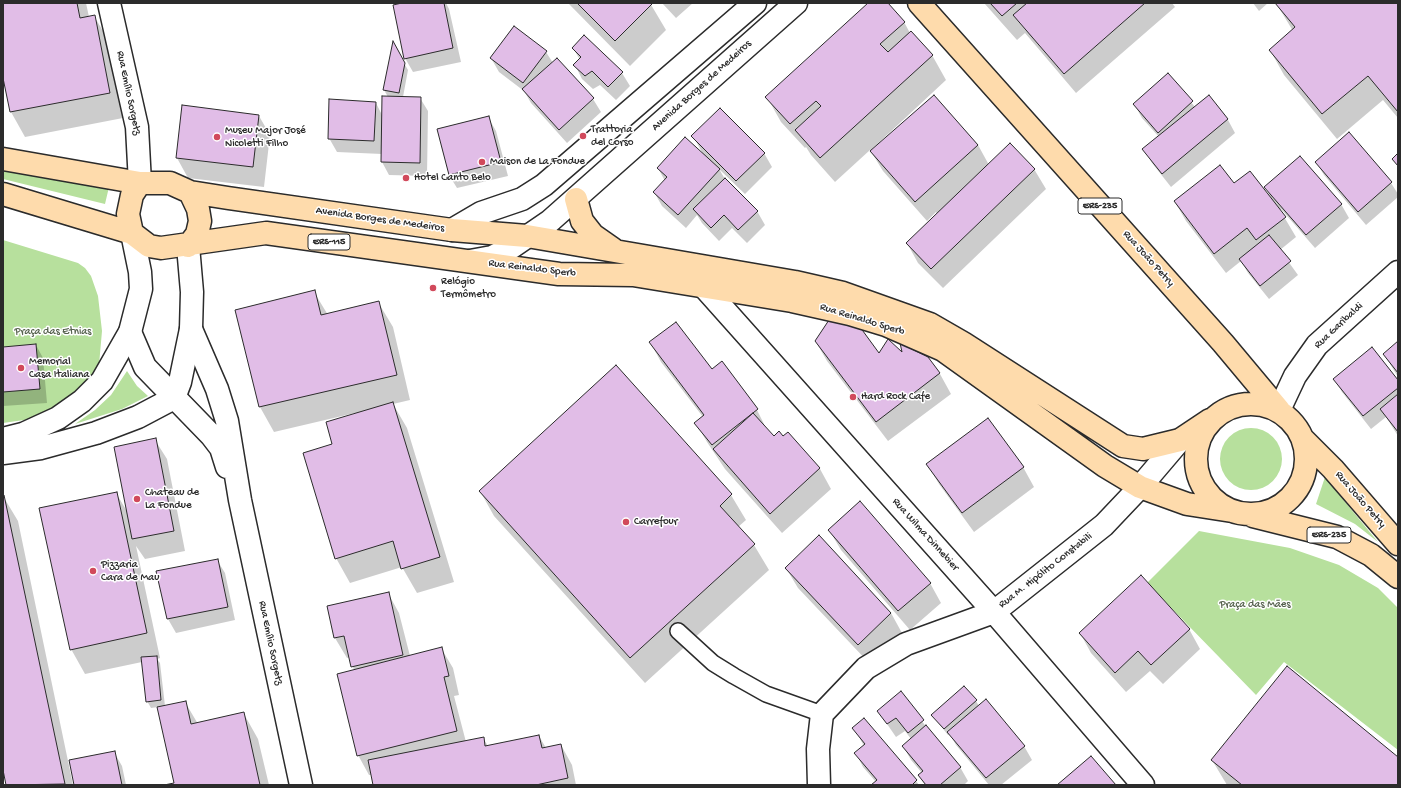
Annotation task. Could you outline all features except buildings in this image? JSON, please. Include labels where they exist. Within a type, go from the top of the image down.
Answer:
[{"type":"main road","name":"Rua João Petry","points":[[919,3],[1223,343],[1279,410]]},
{"type":"main road","name":"Avenida Borges de Medeiros","points":[[3,159],[140,183],[170,183],[190,192],[452,230]]},
{"type":"main road","points":[[132,232],[128,214],[132,194],[140,183]]},
{"type":"main road","points":[[188,246],[197,234],[200,221],[198,209],[190,192]]},
{"type":"main road","name":"Avenida Borges de Medeiros","points":[[3,194],[132,232],[149,246],[161,248],[188,246],[266,233],[470,261]]},
{"type":"main road","points":[[576,199],[582,221],[593,235],[616,251]]},
{"type":"main road","name":"Rua Reinaldo Sperb","points":[[452,230],[527,236],[795,282],[843,293],[930,324],[963,343],[1123,446],[1143,449],[1180,440],[1210,420]]},
{"type":"main road","name":"Rua Reinaldo Sperb","points":[[470,261],[559,274],[633,275],[792,301],[850,314],[886,325],[943,350],[1105,466],[1140,487],[1187,504],[1241,513]]},
{"type":"main road","points":[[1243,403],[1261,404],[1279,410],[1293,422],[1303,439],[1306,456],[1305,474],[1297,490],[1284,504],[1268,512],[1241,513],[1216,503],[1204,489],[1196,472],[1195,453],[1200,435],[1210,420],[1225,409],[1243,403]]},
{"type":"main road","name":"Rua João Petry","points":[[1303,439],[1333,469],[1398,544]]},
{"type":"main road","name":"ERS-235","points":[[1241,513],[1337,537],[1371,555],[1398,577]]},
{"type":"street","name":"Rua Emílio Sorgetz","points":[[108,3],[137,127],[140,183]]},
{"type":"street","name":"Avenida Borges de Medeiros","points":[[452,230],[481,213],[522,198],[544,185],[756,3]]},
{"type":"street","name":"Avenida Borges de Medeiros","points":[[470,261],[492,257],[512,247],[550,221],[796,3]]},
{"type":"street","points":[[3,439],[23,434],[58,418],[82,401],[102,381],[130,332],[141,289],[140,272],[132,232]]},
{"type":"street","points":[[3,453],[41,448],[96,433],[138,417],[174,398],[180,382],[191,329],[192,292],[188,246]]},
{"type":"street","name":"Rua Garibaldi","points":[[1279,410],[1295,376],[1317,345],[1398,272]]},
{"type":"street","name":"Rua Wilma Dinnebier","points":[[704,287],[994,612],[1143,785]]},
{"type":"street","name":"Rua Emílio Sorgetz","points":[[191,329],[217,389],[227,421],[240,500],[301,785]]},
{"type":"street","name":"Rua Emílio Sorgetz","points":[[130,332],[145,367],[174,398],[197,418],[221,448],[240,500]]},
{"type":"street","name":"Rua M. Hipólito Constabili","points":[[822,714],[866,668],[906,644],[994,612],[1104,525],[1140,487],[1180,440]]},
{"type":"street","points":[[820,785],[818,749],[822,714]]},
{"type":"lane","points":[[678,631],[714,663],[766,694],[822,714]]},
{"type":"green space","points":[[3,168],[109,187],[105,204],[3,179]]},
{"type":"green space","name":"Praça das Etnias","points":[[3,240],[78,263],[85,268],[91,276],[98,296],[102,331],[99,365],[81,391],[38,418],[3,423]]},
{"type":"green space","points":[[127,371],[137,386],[148,396],[122,409],[75,424],[95,410],[111,395]]},
{"type":"green space","points":[[1251,428],[1268,433],[1273,437],[1277,442],[1282,459],[1277,476],[1273,481],[1268,485],[1251,490],[1234,485],[1229,481],[1225,476],[1220,459],[1225,442],[1229,437],[1234,433]]},
{"type":"green space","points":[[1325,477],[1378,542],[1355,524],[1316,504]]},
{"type":"green space","name":"Praça das Mães","points":[[1199,531],[1290,548],[1339,565],[1378,588],[1398,608],[1398,750],[1284,662],[1256,695],[1147,583]]},
{"type":"place","name":"Trattoria del Corso","points":[[583,136]]},
{"type":"place","name":"Museu Major José Nicoletti Filho","points":[[217,137]]},
{"type":"place","name":"Maison de La Fondue","points":[[482,162]]},
{"type":"place","name":"Hotel Canto Belo","points":[[406,178]]},
{"type":"place","name":"Relógio Termômetro","points":[[433,288]]},
{"type":"place","name":"Memorial Casa Italiana","points":[[21,368]]},
{"type":"place","name":"Hard Rock Cafe","points":[[853,397]]},
{"type":"place","name":"Chateau de La Fondue","points":[[137,499]]},
{"type":"place","name":"Carrefour","points":[[626,522]]},
{"type":"place","name":"Pizzaria Cara de Mau","points":[[93,571]]}]
